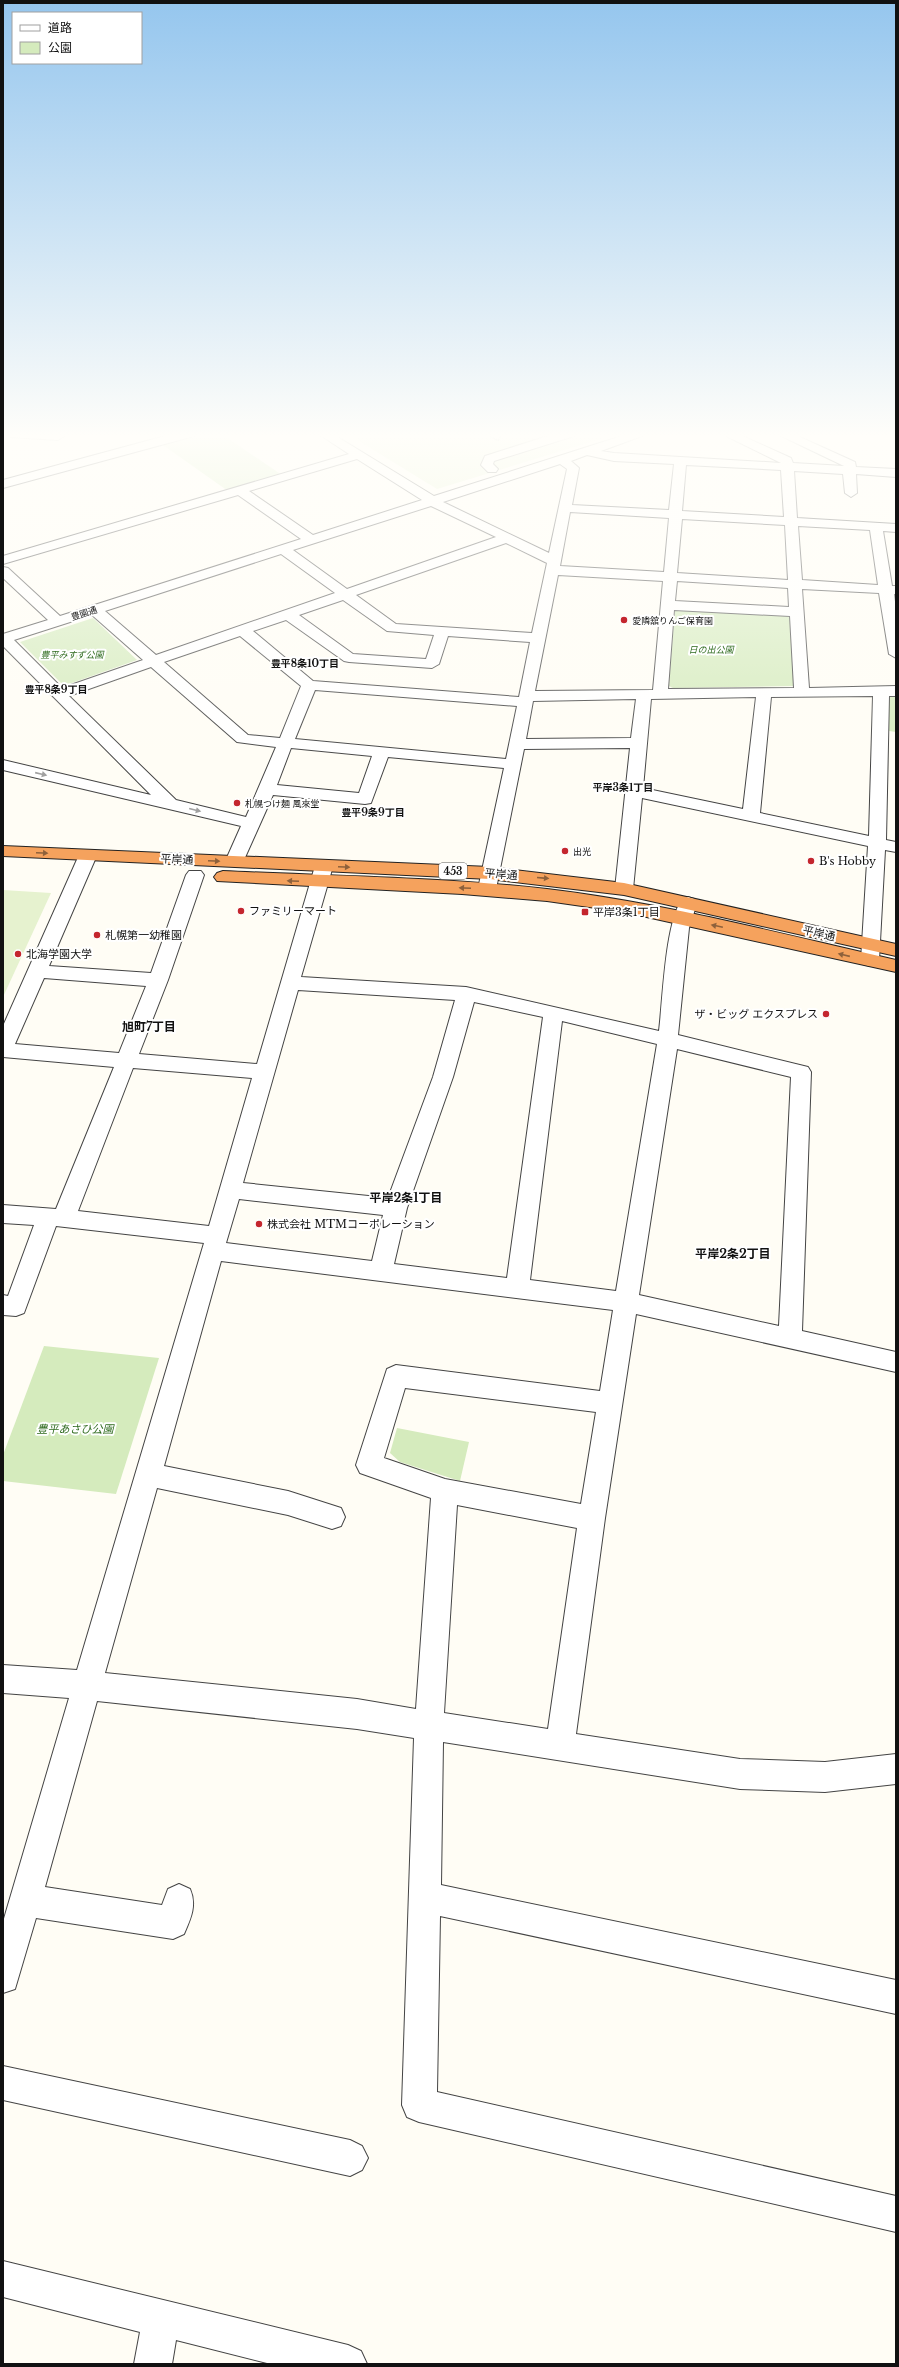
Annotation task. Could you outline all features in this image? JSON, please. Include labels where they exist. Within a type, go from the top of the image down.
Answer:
[{"type":"highway","name":"平岸通","points":[[3,851],[195,875],[321,874],[488,881],[624,889],[685,911]]},
{"type":"highway","name":"平岸通","points":[[3,866],[85,862],[234,862],[321,874]]},
{"type":"highway","name":"平岸通","points":[[488,881],[587,900],[685,911],[871,952],[896,966]]},
{"type":"highway","name":"平岸通","points":[[871,952],[896,950]]},
{"type":"street","points":[[3,560],[59,543]]},
{"type":"street","name":"豊園通","points":[[3,639],[300,543]]},
{"type":"street","points":[[59,694],[491,543]]},
{"type":"street","points":[[516,543],[552,565],[670,577],[891,590]]},
{"type":"street","points":[[488,881],[557,543]]},
{"type":"street","points":[[624,889],[638,743],[652,694],[667,605],[672,543]]},
{"type":"street","points":[[793,543],[802,692]]},
{"type":"street","points":[[880,543],[891,590],[896,654]]},
{"type":"street","points":[[282,549],[392,628],[538,638]]},
{"type":"street","points":[[3,571],[58,622]]},
{"type":"street","points":[[667,605],[797,612]]},
{"type":"street","points":[[95,610],[152,662],[244,740],[512,764]]},
{"type":"street","points":[[288,614],[348,658],[432,664],[442,632]]},
{"type":"street","points":[[242,630],[309,685],[525,699],[652,694],[889,691],[877,843],[871,952]]},
{"type":"street","points":[[3,639],[170,804]]},
{"type":"street","points":[[234,862],[267,789],[309,685]]},
{"type":"street","points":[[751,816],[764,693]]},
{"type":"street","points":[[516,744],[638,743]]},
{"type":"street","points":[[267,789],[365,799],[381,753]]},
{"type":"street","points":[[3,765],[251,823]]},
{"type":"street","points":[[634,791],[896,847]]},
{"type":"street","points":[[85,862],[3,1050],[264,1072]]},
{"type":"street","points":[[3,1978],[216,1244],[321,874]]},
{"type":"street","points":[[3,1304],[16,1306],[56,1218],[126,1061],[158,980],[195,875]]},
{"type":"street","points":[[560,1745],[592,1518],[668,1040],[685,911]]},
{"type":"street","points":[[37,972],[158,980]]},
{"type":"street","points":[[290,983],[466,994],[553,1012],[801,1072],[790,1340]]},
{"type":"street","points":[[381,1270],[396,1208],[443,1077],[466,994]]},
{"type":"street","points":[[516,1287],[553,1012]]},
{"type":"street","points":[[231,1190],[396,1208]]},
{"type":"street","points":[[3,1214],[56,1218],[381,1270],[627,1302],[790,1340],[896,1362]]},
{"type":"street","points":[[592,1518],[445,1491],[369,1465],[396,1376],[611,1403]]},
{"type":"street","points":[[149,1475],[288,1503],[332,1517]]},
{"type":"street","points":[[445,1491],[428,1725],[419,2105],[896,2214]]},
{"type":"street","points":[[3,1679],[87,1686],[357,1714],[740,1774],[825,1777],[896,1769]]},
{"type":"street","points":[[423,1897],[896,1997]]},
{"type":"street","points":[[25,1900],[173,1923],[179,1900]]},
{"type":"street","points":[[3,2083],[350,2158]]},
{"type":"street","points":[[3,2279],[348,2364]]},
{"type":"street","points":[[153,2364],[162,2317]]},
{"type":"green space","name":"日の出公園","points":[[675,609],[787,615],[791,618],[795,686],[673,688],[669,686]]},
{"type":"green space","name":"豊平みすず公園","points":[[93,618],[137,660],[69,684],[62,684],[20,642]]},
{"type":"green space","points":[[892,695],[896,695],[896,732],[889,731],[888,699]]},
{"type":"green space","points":[[3,890],[51,893],[3,997]]},
{"type":"green space","name":"豊平あさひ公園","points":[[44,1346],[159,1358],[116,1494],[3,1481],[3,1455]]},
{"type":"green space","points":[[397,1428],[469,1442],[460,1481],[400,1462],[390,1453]]},
{"type":"place","name":"愛隣舘りんご保育園","points":[[624,620]]},
{"type":"place","name":"札幌つけ麺 風來堂","points":[[237,803]]},
{"type":"place","name":"出光","points":[[565,851]]},
{"type":"place","name":"B's Hobby","points":[[811,861]]},
{"type":"place","name":"ファミリーマート","points":[[241,911]]},
{"type":"place","name":"平岸3条1丁目","points":[[585,912]]},
{"type":"place","name":"札幌第一幼稚園","points":[[97,935]]},
{"type":"place","name":"北海学園大学","points":[[18,954]]},
{"type":"place","name":"ザ・ビッグ エクスプレス","points":[[826,1014]]},
{"type":"place","name":"株式会社 MTMコーポレーション","points":[[259,1224]]},
{"type":"district","name":"豊平8条10丁目","points":[[305,663]]},
{"type":"district","name":"豊平8条9丁目","points":[[56,689]]},
{"type":"district","name":"平岸3条1丁目","points":[[623,787]]},
{"type":"district","name":"豊平9条9丁目","points":[[373,812]]},
{"type":"district","name":"旭町7丁目","points":[[149,1026]]},
{"type":"district","name":"平岸2条1丁目","points":[[406,1197]]},
{"type":"district","name":"平岸2条2丁目","points":[[733,1253]]}]
